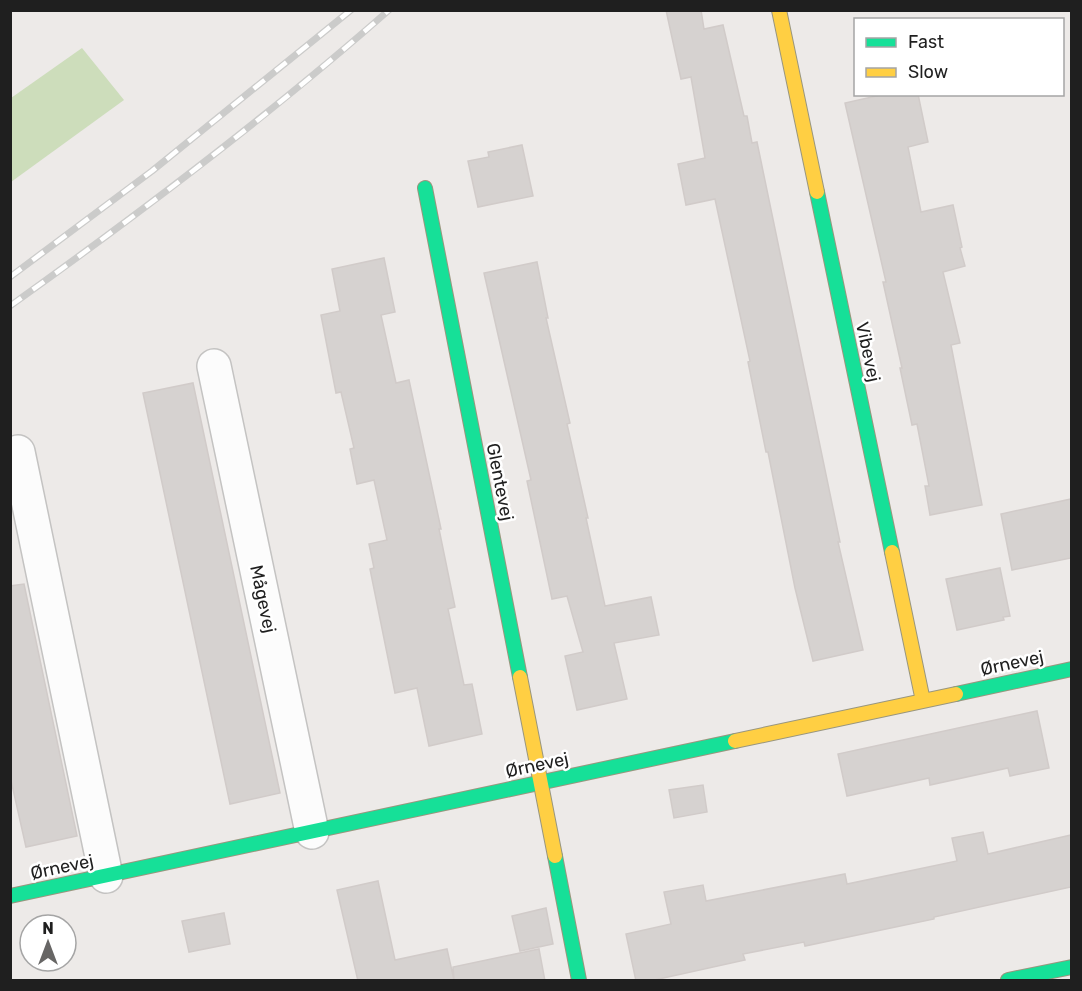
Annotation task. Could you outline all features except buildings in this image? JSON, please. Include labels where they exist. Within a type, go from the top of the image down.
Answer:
[{"type":"street","name":"Vibevej","points":[[779,10],[922,701]]},
{"type":"street","name":"Glentevej","points":[[425,188],[579,981]]},
{"type":"street","name":"Mågevej","points":[[214,366],[312,832]]},
{"type":"street","points":[[18,452],[106,876]]},
{"type":"street","name":"Ørnevej","points":[[10,896],[1071,669]]},
{"type":"street","points":[[1008,981],[1071,967]]},
{"type":"green space","points":[[82,48],[124,100],[11,182],[11,98]]},
{"type":"railway","points":[[10,277],[152,171],[351,10]]},
{"type":"railway","points":[[10,306],[203,163],[389,10]]},
{"type":"traffic: fast","points":[[425,188],[520,677]]},
{"type":"traffic: fast","points":[[817,192],[892,552]]},
{"type":"traffic: fast","points":[[956,694],[1072,669]]},
{"type":"traffic: fast","points":[[10,896],[735,741]]},
{"type":"traffic: fast","points":[[555,856],[579,980]]},
{"type":"traffic: fast","points":[[1008,980],[1072,967]]},
{"type":"traffic: slow","points":[[779,10],[817,192]]},
{"type":"traffic: slow","points":[[892,552],[923,701]]},
{"type":"traffic: slow","points":[[520,677],[555,856]]},
{"type":"traffic: slow","points":[[735,741],[956,694]]}]
